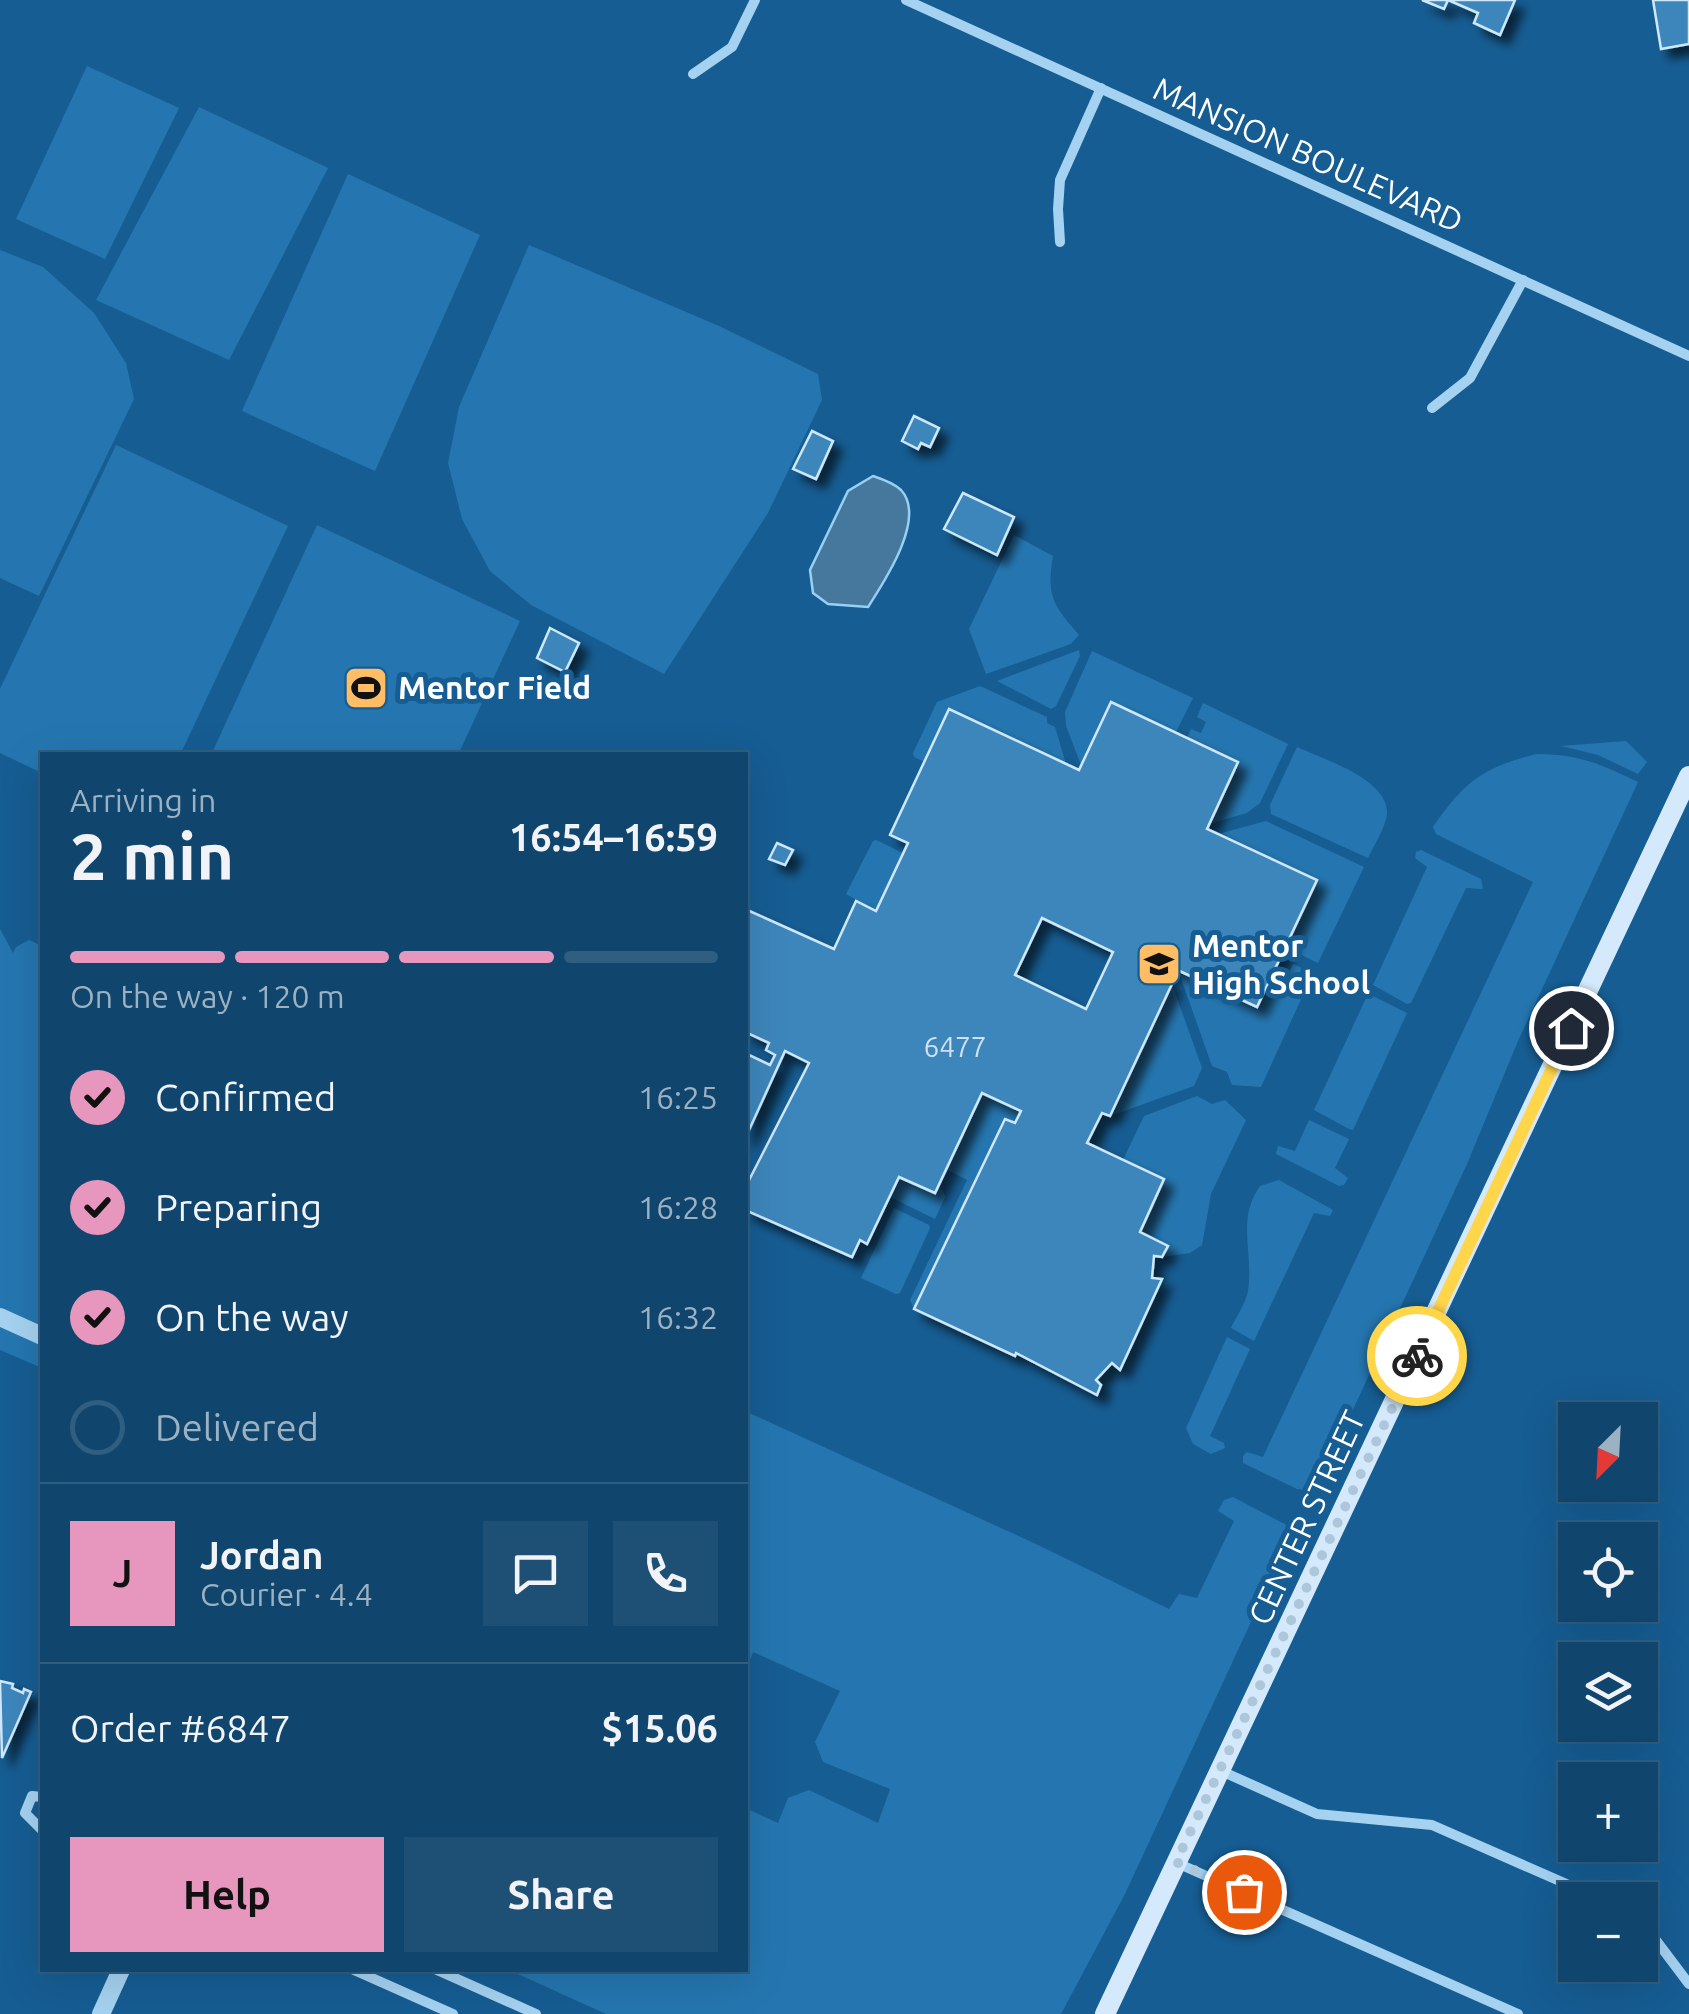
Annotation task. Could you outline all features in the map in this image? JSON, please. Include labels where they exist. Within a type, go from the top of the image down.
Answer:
[{"type":"main road","name":"CENTER STREET","points":[[1105,2014],[1689,776]]},
{"type":"street","points":[[693,74],[732,46],[755,0]]},
{"type":"street","name":"MANSION BOULEVARD","points":[[906,0],[1689,356]]},
{"type":"street","points":[[1060,242],[1060,180],[1101,88]]},
{"type":"street","points":[[1432,408],[1470,378],[1522,280]]},
{"type":"street","points":[[0,1317],[40,1335]]},
{"type":"street","points":[[1218,1770],[1317,1814],[1432,1825],[1562,1882]]},
{"type":"street","points":[[40,1797],[32,1796],[25,1813],[40,1828]]},
{"type":"street","points":[[1176,1862],[1518,2014]]},
{"type":"street","points":[[1658,1942],[1689,1984]]},
{"type":"street","points":[[102,2014],[121,1972]]},
{"type":"street","points":[[358,1972],[453,2014]]},
{"type":"street","points":[[442,1972],[536,2014]]},
{"type":"shaded area","points":[[87,66],[179,108],[105,259],[16,219]]},
{"type":"shaded area","points":[[199,107],[328,168],[229,360],[96,300]]},
{"type":"shaded area","points":[[348,174],[480,235],[375,471],[242,411]]},
{"type":"shaded area","points":[[529,245],[719,326],[818,374],[822,400],[768,513],[664,674],[531,605],[490,571],[462,519],[448,463],[459,407]]},
{"type":"shaded area","points":[[0,250],[43,267],[94,313],[126,363],[134,399],[39,596],[0,578]]},
{"type":"shaded area","points":[[116,445],[288,526],[181,752],[40,752],[40,772],[0,753],[0,689]]},
{"type":"shaded area","points":[[873,476],[901,490],[908,502],[906,533],[868,607],[828,604],[813,593],[810,570],[848,491]]},
{"type":"shaded area","name":"Mentor Field","points":[[317,525],[520,621],[459,752],[212,752]]},
{"type":"shaded area","points":[[1014,535],[1053,556],[1054,600],[1079,635],[1071,644],[986,674],[969,629]]},
{"type":"shaded area","points":[[1079,650],[1080,656],[1051,709],[997,681]]},
{"type":"shaded area","points":[[1092,651],[1193,698],[1176,732],[1111,702],[1081,765],[1066,726],[1065,712]]},
{"type":"shaded area","points":[[980,686],[1047,717],[1047,723],[1055,727],[1066,764],[925,762],[914,757],[937,702]]},
{"type":"shaded area","points":[[1203,703],[1288,744],[1260,803],[1247,813],[1209,824],[1238,762],[1187,738],[1191,729],[1201,733],[1206,722],[1197,717]]},
{"type":"shaded area","points":[[1626,741],[1647,762],[1638,774],[1598,755],[1561,746]]},
{"type":"shaded area","points":[[1297,747],[1352,772],[1377,790],[1385,802],[1386,820],[1368,858],[1271,814],[1270,805]]},
{"type":"shaded area","points":[[1536,754],[1589,761],[1638,782],[1317,1487],[1314,1491],[1297,1489],[1243,1463],[1243,1456],[1247,1452],[1263,1457],[1533,882],[1436,834],[1433,827],[1476,778]]},
{"type":"shaded area","points":[[1266,821],[1364,867],[1318,963],[1285,947],[1316,880],[1218,834]]},
{"type":"shaded area","points":[[876,840],[903,853],[876,911],[846,894]]},
{"type":"shaded area","points":[[1421,850],[1481,879],[1483,889],[1466,888],[1411,1003],[1407,1004],[1373,985],[1427,867],[1415,858]]},
{"type":"shaded area","points":[[0,929],[13,953],[29,940],[40,945],[40,1367],[0,1350]]},
{"type":"shaded area","points":[[1293,964],[1313,973],[1261,1087],[1232,1085],[1227,1072],[1212,1066],[1178,970],[1276,967],[1289,972]]},
{"type":"shaded area","points":[[1172,984],[1202,1068],[1194,1086],[1110,1116]]},
{"type":"shaded area","points":[[1367,996],[1407,1013],[1353,1130],[1314,1110]]},
{"type":"shaded area","points":[[982,1093],[1021,1111],[1015,1123],[1005,1119],[914,1309],[910,1300],[967,1180],[946,1169]]},
{"type":"shaded area","points":[[1197,1096],[1212,1104],[1225,1100],[1246,1120],[1211,1194],[1202,1245],[1190,1253],[1162,1257],[1167,1245],[1140,1232],[1164,1180],[1123,1160],[1144,1116]]},
{"type":"shaded area","points":[[1309,1120],[1349,1139],[1335,1168],[1348,1178],[1344,1185],[1276,1154],[1278,1146],[1295,1151]]},
{"type":"shaded area","points":[[899,1177],[934,1193],[937,1187],[943,1190],[945,1197],[935,1219],[890,1197]]},
{"type":"shaded area","points":[[1279,1180],[1333,1210],[1330,1216],[1314,1213],[1254,1341],[1231,1328],[1248,1291],[1249,1211],[1260,1186]]},
{"type":"shaded area","points":[[894,1208],[930,1228],[900,1293],[896,1294],[861,1278]]},
{"type":"shaded area","points":[[1227,1337],[1250,1349],[1210,1436],[1224,1443],[1225,1448],[1211,1454],[1193,1444],[1186,1428]]},
{"type":"shaded area","points":[[748,1412],[1169,1609],[1179,1594],[1197,1598],[1234,1521],[1218,1511],[1224,1500],[1233,1497],[1294,1529],[1125,1894],[1061,2014],[606,2014],[513,1972],[748,1972],[748,1809],[778,1823],[788,1798],[809,1790],[878,1823],[890,1789],[823,1762],[815,1742],[840,1691],[753,1652],[748,1664]]},
{"type":"building","points":[[1422,0],[1448,0],[1444,9]]},
{"type":"building","points":[[1448,0],[1515,0],[1500,35],[1474,23],[1478,13]]},
{"type":"building","points":[[1653,0],[1689,0],[1689,44],[1661,49]]},
{"type":"building","points":[[914,416],[939,428],[930,447],[921,443],[918,449],[902,441]]},
{"type":"building","points":[[812,431],[833,441],[816,479],[793,469]]},
{"type":"building","points":[[963,493],[1014,517],[997,555],[944,529]]},
{"type":"building","points":[[550,628],[579,643],[565,672],[537,658]]},
{"type":"building","name":"Mentor High School","points":[[1111,702],[1238,762],[1207,829],[1317,880],[1257,1007],[1171,967],[1165,981],[1172,984],[1110,1116],[1102,1113],[1087,1143],[1164,1179],[1140,1232],[1168,1246],[1162,1257],[1154,1256],[1152,1278],[1162,1279],[1120,1370],[1112,1363],[1096,1380],[1101,1385],[1097,1395],[1016,1353],[1015,1356],[914,1309],[1005,1119],[1015,1123],[1021,1111],[982,1093],[935,1193],[899,1177],[867,1244],[860,1240],[852,1257],[748,1211],[748,1182],[809,1063],[785,1051],[748,1132],[748,1054],[770,1065],[775,1055],[766,1050],[769,1043],[748,1033],[748,910],[834,949],[856,901],[876,911],[908,843],[890,835],[949,709],[1079,770]],"holes":[[[1042,918],[1113,952],[1086,1009],[1015,975]]]},
{"type":"building","points":[[777,843],[793,850],[785,865],[769,859]]},
{"type":"building","points":[[0,1681],[13,1684],[12,1688],[23,1693],[24,1689],[31,1692],[2,1758]]},
{"type":"way so far","points":[[1244,1892],[1176,1862],[1417,1356]]},
{"type":"place","name":"Mentor Field","points":[[366,688]]},
{"type":"place","name":"Mentor High School","points":[[1159,964]]},
{"type":"route","points":[[1417,1356],[1571,1028]]}]
